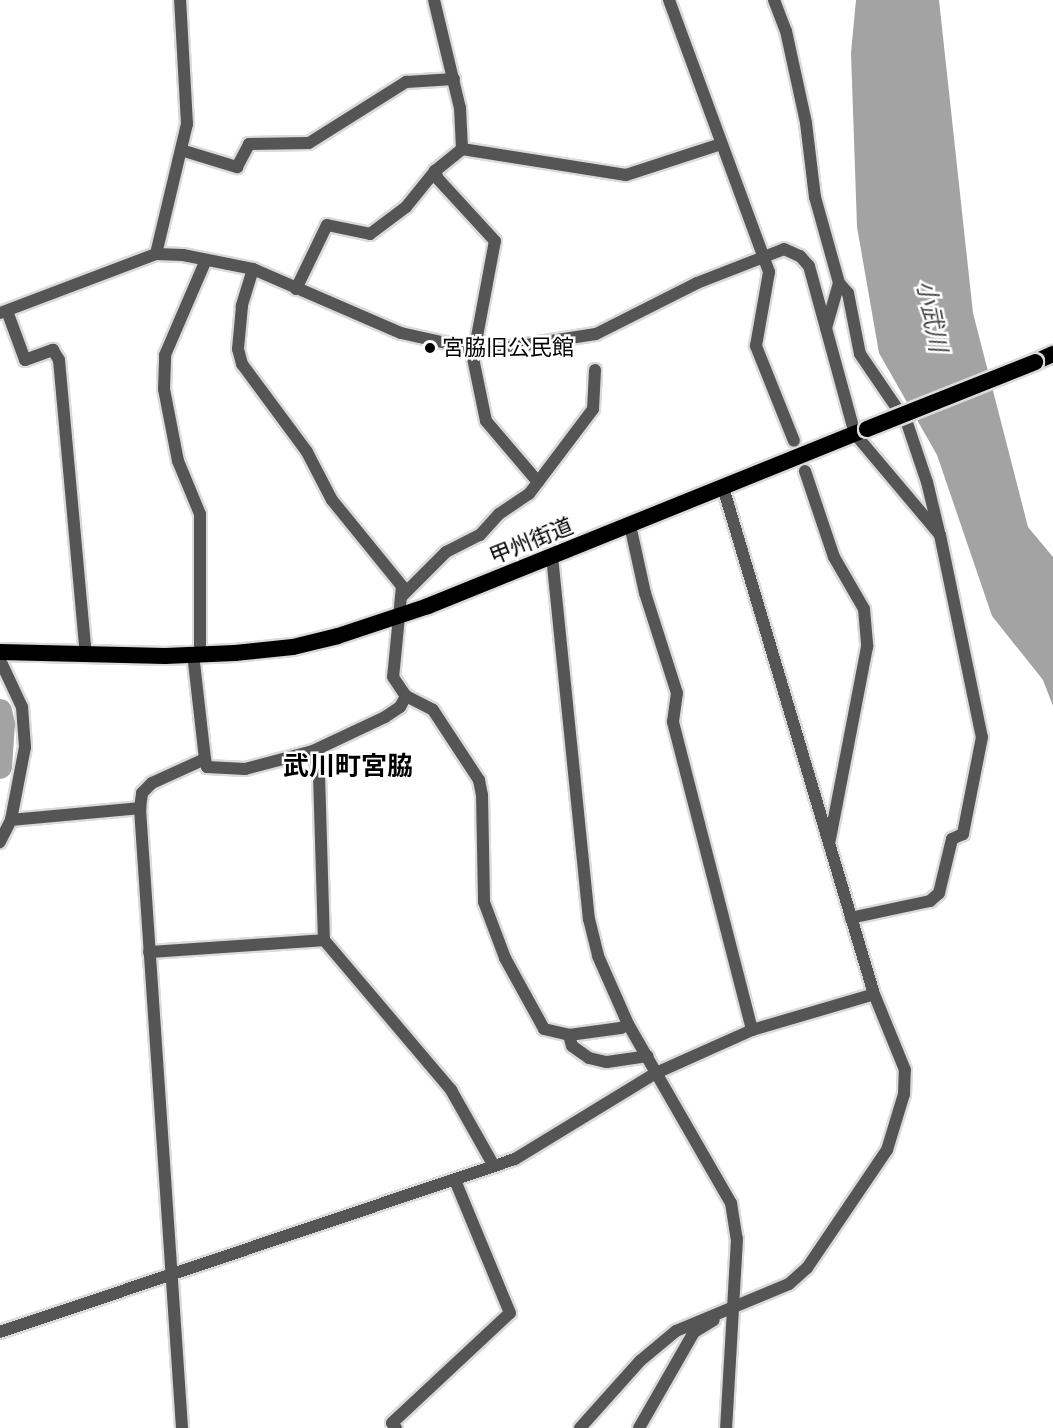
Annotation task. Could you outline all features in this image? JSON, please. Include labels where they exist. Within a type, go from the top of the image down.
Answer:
[{"type":"highway","name":"甲州街道","points":[[0,652],[196,654],[293,647],[398,617],[1053,354]]},
{"type":"street","points":[[156,254],[181,150],[187,111],[180,0]]},
{"type":"street","points":[[434,0],[454,80],[462,149]]},
{"type":"street","points":[[669,0],[769,282],[756,346],[794,441]]},
{"type":"street","points":[[774,0],[786,31],[806,123],[815,197],[839,283],[848,293],[860,354],[907,423],[927,482],[982,737],[976,778],[963,834],[952,839],[939,893],[930,901],[851,918]]},
{"type":"street","points":[[181,150],[237,167],[249,144],[309,143],[406,82],[454,80]]},
{"type":"street","points":[[296,289],[327,225],[370,234],[406,207],[435,171],[462,149],[626,175],[721,144]]},
{"type":"street","points":[[435,171],[438,179],[495,241],[473,349],[486,421],[538,482]]},
{"type":"street","points":[[86,654],[59,360],[53,350],[25,360],[3,312],[156,254],[253,269],[388,329],[473,349],[596,334],[697,283],[784,249],[800,256],[809,266],[826,329],[861,432],[940,535]]},
{"type":"street","points":[[206,260],[165,355],[164,389],[178,461],[200,514],[196,654],[207,767],[245,769],[313,751],[385,717],[400,707],[406,696]]},
{"type":"street","points":[[253,269],[242,306],[238,349],[242,364],[307,452],[332,500],[402,586],[393,677],[406,696],[433,710],[479,780],[488,918],[544,1029],[569,1035],[621,1028],[628,1024]]},
{"type":"street","points":[[826,329],[839,283]]},
{"type":"street","points":[[401,597],[446,552],[480,536],[538,482],[593,409],[595,370]]},
{"type":"street","points":[[805,471],[834,557],[864,609],[867,647],[829,842]]},
{"type":"street","points":[[580,1428],[640,1360],[676,1331],[789,1284],[807,1268],[887,1150],[904,1094],[905,1070],[874,994],[723,487]]},
{"type":"street","points":[[630,525],[645,593],[677,693],[673,722],[752,1030]]},
{"type":"street","points":[[552,556],[589,919],[598,956],[628,1024],[731,1203],[737,1239],[726,1428]]},
{"type":"street","points":[[0,660],[22,707],[25,747],[11,820],[0,842]]},
{"type":"street","points":[[313,751],[319,774],[324,940],[450,1090],[494,1166]]},
{"type":"street","points":[[182,1428],[140,808],[142,793],[152,783],[205,759]]},
{"type":"street","points":[[11,820],[140,808]]},
{"type":"street","points":[[149,952],[324,940]]},
{"type":"street","points":[[0,1332],[515,1158],[656,1073],[752,1030],[874,994]]},
{"type":"street","points":[[569,1035],[572,1046],[590,1058],[607,1062],[648,1056]]},
{"type":"street","points":[[396,1428],[392,1423],[510,1313],[454,1180]]},
{"type":"street","points":[[639,1428],[694,1332],[733,1308]]},
{"type":"water","name":"小武川","points":[[856,0],[939,0],[973,313],[1028,527],[1053,557],[1053,706],[1043,680],[992,616],[937,455],[879,353],[857,227],[851,53]]},
{"type":"waterway","points":[[0,711],[3,724],[0,767]]},
{"type":"place","name":"宮脇旧公民館","points":[[430,348]]},
{"type":"district","name":"武川町宮脇","points":[[348,767]]}]
